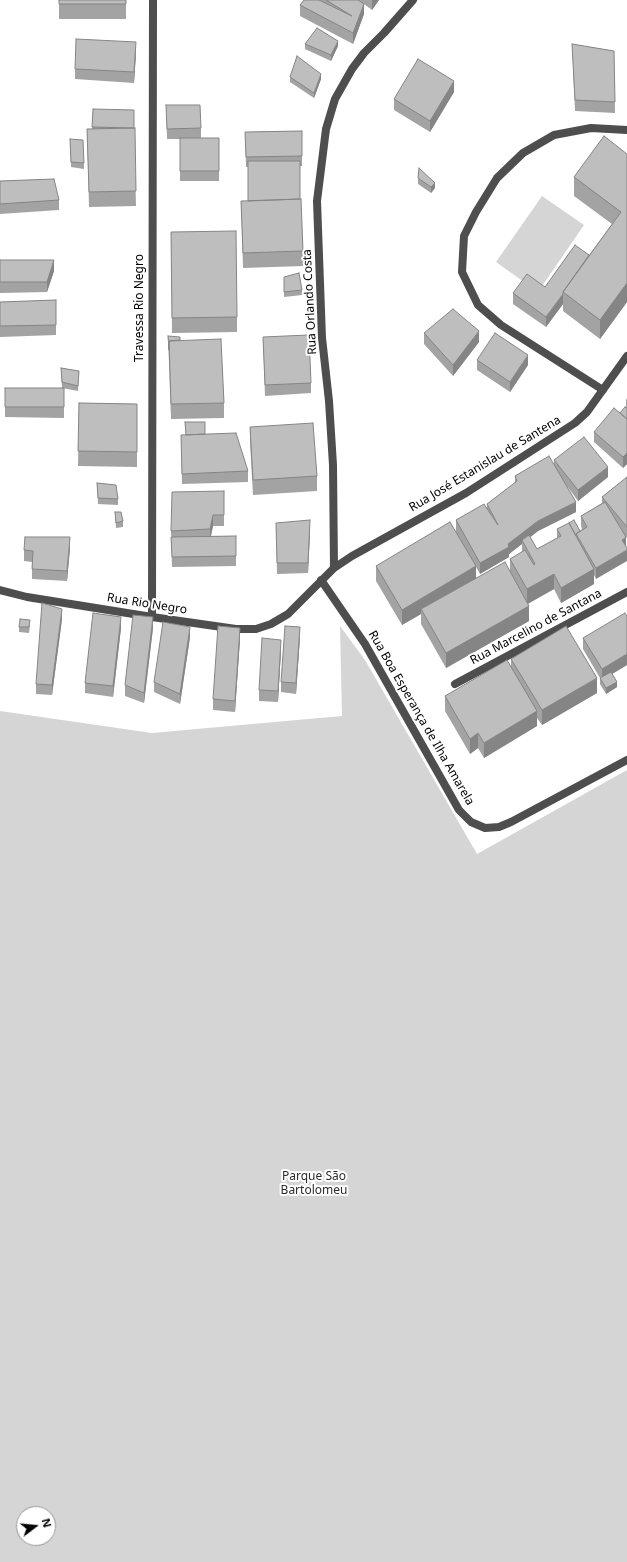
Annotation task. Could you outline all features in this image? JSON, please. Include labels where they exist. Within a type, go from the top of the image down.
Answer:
[{"type":"street","name":"Travessa Rio Negro","points":[[152,617],[153,0]]},
{"type":"street","name":"Rua Orlando Costa","points":[[334,568],[333,465],[329,401],[322,338],[317,201],[326,129],[335,99],[352,69],[364,53],[414,0]]},
{"type":"street","points":[[603,390],[502,325],[478,305],[462,272],[464,236],[476,212],[497,178],[523,152],[554,135],[591,128],[627,130]]},
{"type":"street","name":"Rua José Estanislau de Santena","points":[[334,568],[352,556],[466,493],[575,423],[587,412],[627,356]]},
{"type":"street","points":[[322,580],[334,568]]},
{"type":"street","name":"Rua Rio Negro","points":[[0,590],[27,597],[152,617],[236,629],[256,629],[271,624],[288,614],[322,580]]},
{"type":"street","name":"Rua Boa Esperança de Ilha Amarela","points":[[322,580],[365,644],[459,810],[471,822],[485,828],[499,827],[627,760]]},
{"type":"street","name":"Rua Marcelino de Santana","points":[[455,684],[627,592]]},
{"type":"green space","points":[[542,196],[584,225],[538,292],[496,262]]},
{"type":"green space","name":"Parque São Bartolomeu","points":[[340,626],[365,660],[477,854],[627,770],[627,1562],[0,1562],[0,711],[152,733],[342,716]]},
{"type":"building","points":[[59,0],[126,0],[126,4],[59,4]]},
{"type":"building","points":[[304,0],[319,0],[352,16],[326,0],[358,0],[364,4],[353,33],[300,5]]},
{"type":"building","points":[[317,28],[338,41],[331,55],[305,44]]},
{"type":"building","points":[[76,39],[136,42],[134,72],[75,69]]},
{"type":"building","points":[[572,44],[614,51],[615,102],[575,100]]},
{"type":"building","points":[[297,56],[321,74],[314,93],[290,77]]},
{"type":"building","points":[[418,59],[454,81],[430,121],[394,99]]},
{"type":"building","points":[[166,105],[200,105],[201,128],[167,129]]},
{"type":"building","points":[[93,109],[134,110],[134,128],[92,127]]},
{"type":"building","points":[[135,128],[136,191],[89,192],[87,129]]},
{"type":"building","points":[[302,131],[302,156],[246,157],[245,132]]},
{"type":"building","points":[[604,136],[627,154],[627,283],[600,320],[563,292],[621,212],[574,177]]},
{"type":"building","points":[[180,138],[219,138],[219,171],[180,171]]},
{"type":"building","points":[[70,139],[83,140],[84,163],[71,162]]},
{"type":"building","points":[[248,161],[300,161],[300,199],[248,201]]},
{"type":"building","points":[[419,168],[435,183],[431,187],[418,178]]},
{"type":"building","points":[[54,179],[59,200],[0,204],[0,181]]},
{"type":"building","points":[[301,199],[303,251],[243,253],[241,201]]},
{"type":"building","points":[[236,231],[237,317],[172,318],[171,232]]},
{"type":"building","points":[[575,245],[589,255],[546,317],[513,293],[527,274],[545,287]]},
{"type":"building","points":[[0,260],[54,260],[47,282],[0,282]]},
{"type":"building","points":[[299,273],[302,290],[284,292],[284,277]]},
{"type":"building","points":[[56,300],[56,325],[0,326],[0,302]]},
{"type":"building","points":[[453,309],[479,331],[453,365],[424,333]]},
{"type":"building","points":[[495,333],[528,355],[510,382],[477,360]]},
{"type":"building","points":[[309,335],[311,383],[265,385],[263,337]]},
{"type":"building","points":[[168,336],[180,337],[180,340],[169,341],[169,350]]},
{"type":"building","points":[[221,339],[224,403],[171,404],[169,341]]},
{"type":"building","points":[[61,368],[79,371],[78,386],[62,382]]},
{"type":"building","points":[[5,388],[64,388],[64,407],[5,407]]},
{"type":"building","points":[[79,403],[137,404],[137,452],[78,451]]},
{"type":"building","points":[[625,407],[627,408],[627,419],[620,413]]},
{"type":"building","points":[[614,408],[627,419],[627,453],[623,457],[594,432]]},
{"type":"building","points":[[185,422],[205,422],[205,434],[186,435]]},
{"type":"building","points":[[313,423],[317,476],[253,480],[250,427]]},
{"type":"building","points":[[236,433],[248,471],[182,474],[181,435]]},
{"type":"building","points":[[584,437],[608,467],[578,490],[554,460]]},
{"type":"building","points":[[549,456],[576,502],[538,521],[508,544],[509,547],[480,563],[456,520],[484,504],[498,525],[487,504],[517,481],[515,476]]},
{"type":"building","points":[[627,477],[627,527],[602,497]]},
{"type":"building","points":[[97,483],[116,485],[118,499],[98,498]]},
{"type":"building","points":[[224,491],[224,515],[213,515],[210,529],[171,531],[172,492]]},
{"type":"building","points":[[605,502],[626,537],[622,540],[627,550],[596,568],[576,534],[587,527],[581,516]]},
{"type":"building","points":[[115,512],[121,512],[123,521],[116,523]]},
{"type":"building","points":[[310,520],[308,563],[277,563],[276,523]]},
{"type":"building","points":[[574,520],[580,531],[576,534],[576,536],[569,523]]},
{"type":"building","points":[[450,522],[476,566],[402,610],[376,566]]},
{"type":"building","points":[[569,523],[594,569],[561,588],[554,574],[527,589],[510,559],[525,550],[534,565],[535,564],[522,540],[529,535],[537,549],[561,536],[557,529]]},
{"type":"building","points":[[236,536],[236,556],[172,557],[171,537]]},
{"type":"building","points":[[25,537],[70,537],[67,571],[32,569],[33,551],[24,550]]},
{"type":"building","points":[[505,562],[529,606],[446,653],[421,609]]},
{"type":"building","points":[[42,603],[62,609],[52,685],[36,684]]},
{"type":"building","points":[[93,613],[121,617],[113,686],[85,683]]},
{"type":"building","points":[[625,613],[627,616],[627,654],[602,669],[583,638]]},
{"type":"building","points":[[133,615],[153,617],[144,693],[125,685]]},
{"type":"building","points":[[20,619],[30,620],[29,627],[19,627]]},
{"type":"building","points":[[163,622],[190,627],[180,694],[154,682]]},
{"type":"building","points":[[218,626],[240,628],[235,701],[213,699]]},
{"type":"building","points":[[285,626],[300,627],[296,683],[281,682]]},
{"type":"building","points":[[566,626],[597,678],[542,710],[511,659]]},
{"type":"building","points":[[262,638],[281,640],[278,691],[259,690]]},
{"type":"building","points":[[507,660],[537,711],[484,743],[478,733],[470,739],[445,696]]},
{"type":"building","points":[[611,672],[617,682],[606,688],[600,678]]}]
